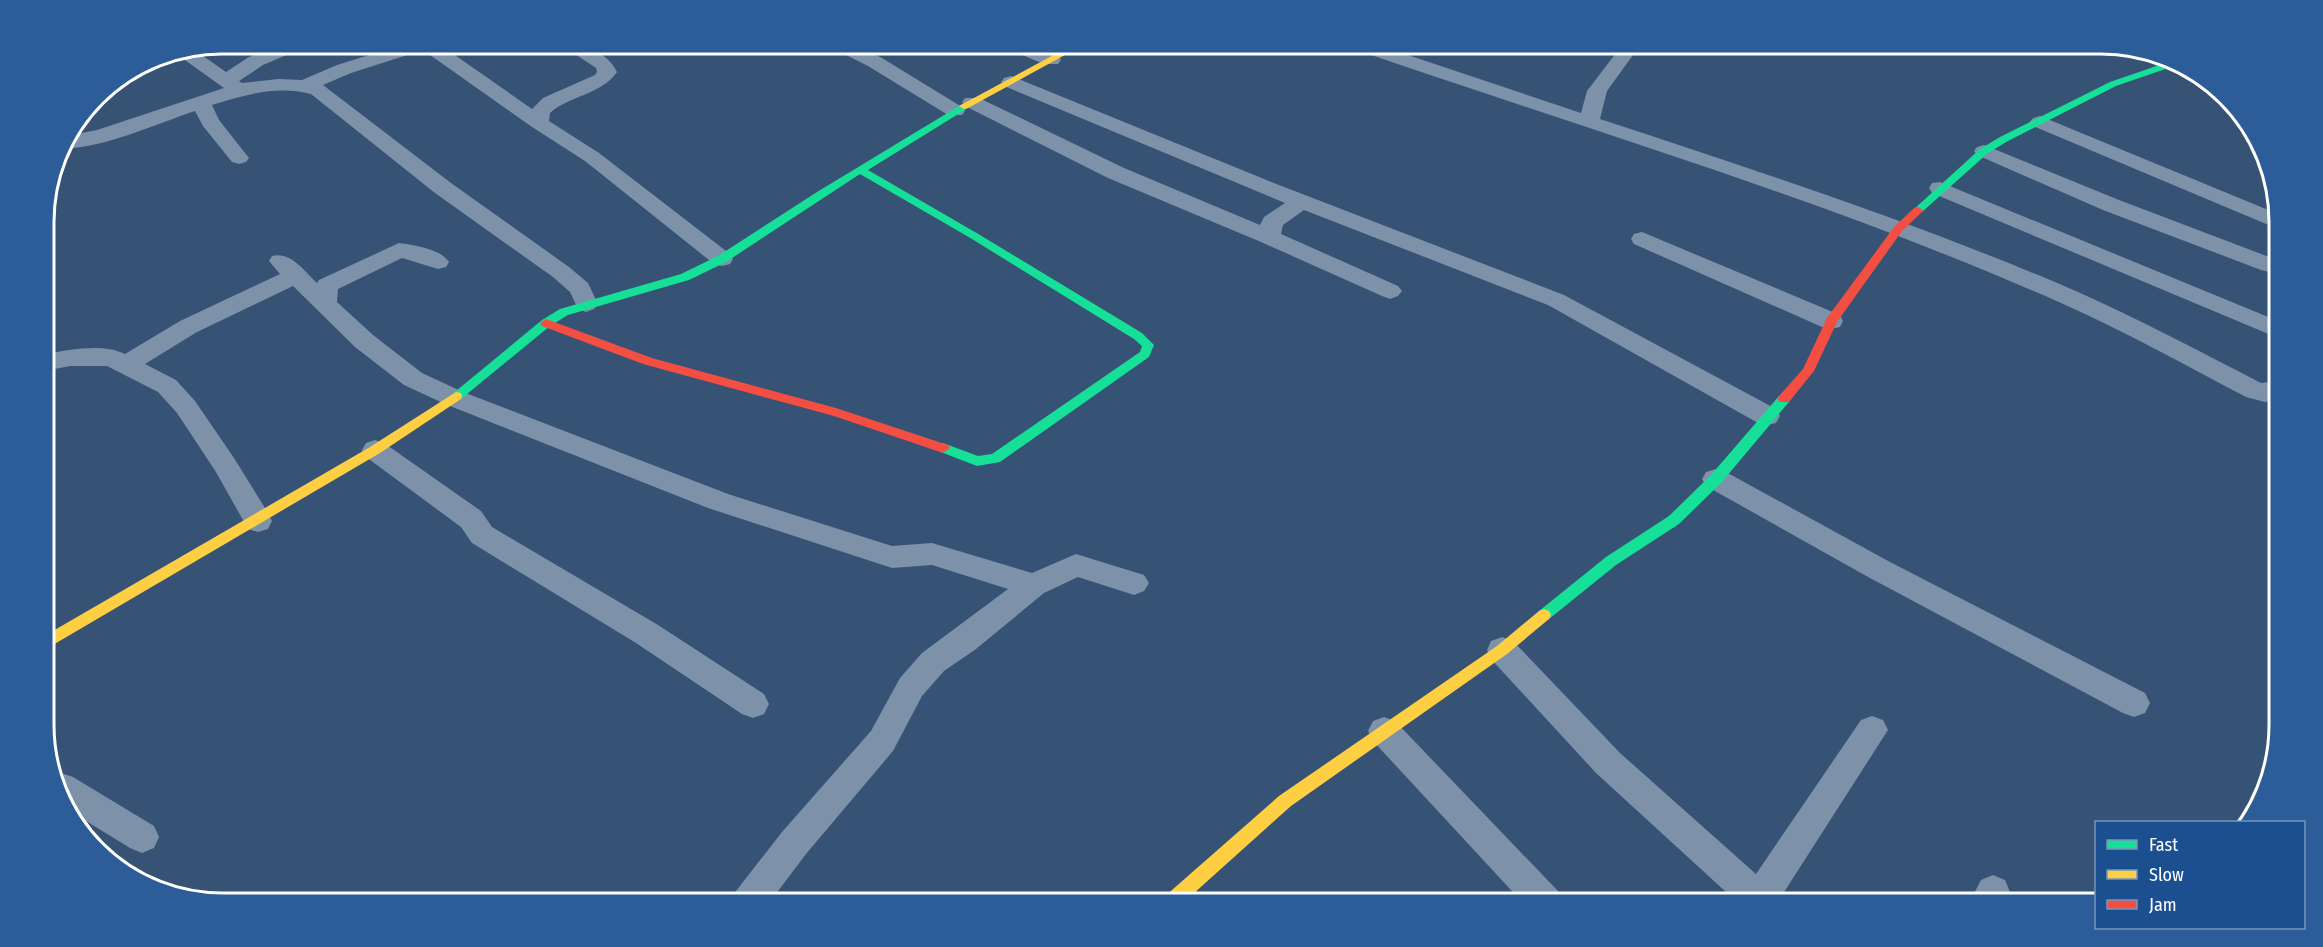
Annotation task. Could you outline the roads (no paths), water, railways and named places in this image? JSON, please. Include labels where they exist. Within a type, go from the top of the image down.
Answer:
[{"type":"street","points":[[75,142],[201,103],[233,85],[256,61],[272,54]]},
{"type":"street","points":[[306,86],[344,69],[393,54]]},
{"type":"street","points":[[439,54],[592,158],[722,259]]},
{"type":"street","points":[[539,123],[540,111],[550,102],[602,78],[607,72],[604,65],[586,54]]},
{"type":"street","points":[[859,54],[964,107],[1390,291]]},
{"type":"street","points":[[1036,54],[1051,60]]},
{"type":"street","points":[[54,639],[166,571],[258,521],[375,450],[454,398],[546,323],[564,312],[685,277],[722,259],[860,170],[964,107],[1062,54]]},
{"type":"street","points":[[1388,54],[1898,229],[2063,295],[2135,328],[2255,391],[2269,392]]},
{"type":"street","points":[[1589,122],[1597,91],[1625,54]]},
{"type":"street","points":[[191,57],[233,85],[298,84],[318,90],[443,188],[561,272],[580,288],[586,304]]},
{"type":"street","points":[[1189,893],[1285,801],[1502,650],[1611,561],[1674,520],[1716,479],[1767,416],[1808,371],[1831,321],[1898,229],[1940,188],[1984,151],[2113,84],[2163,66]]},
{"type":"street","points":[[1011,82],[1301,202],[1556,300],[1767,416]]},
{"type":"street","points":[[201,103],[210,122],[239,158]]},
{"type":"street","points":[[2040,122],[2269,218]]},
{"type":"street","points":[[1984,151],[2111,205],[2269,265]]},
{"type":"street","points":[[546,323],[577,337],[650,363],[889,429],[977,461],[995,459],[1010,450],[1145,354],[1148,345],[1138,336],[976,237],[860,170]]},
{"type":"street","points":[[1940,188],[2269,326]]},
{"type":"street","points":[[1269,237],[1272,222],[1301,202]]},
{"type":"street","points":[[1642,239],[1831,321]]},
{"type":"street","points":[[325,304],[327,285],[399,250],[413,252],[438,262]]},
{"type":"street","points":[[128,364],[154,345],[234,304],[288,269],[364,341],[413,379],[454,398],[718,501],[892,557],[932,554],[1034,585]]},
{"type":"street","points":[[54,361],[70,357],[111,358],[128,364],[167,386],[186,407],[225,465],[258,521]]},
{"type":"street","points":[[375,450],[471,519],[482,535],[647,634],[753,704]]},
{"type":"street","points":[[1716,479],[1849,553],[2134,703]]},
{"type":"street","points":[[756,893],[794,843],[882,741],[911,687],[933,662],[965,640],[1034,585],[1076,565],[1134,583]]},
{"type":"street","points":[[1502,650],[1608,763],[1751,893]]},
{"type":"street","points":[[1767,893],[1872,730]]},
{"type":"street","points":[[1384,731],[1537,893]]},
{"type":"street","points":[[68,792],[142,837]]}]
